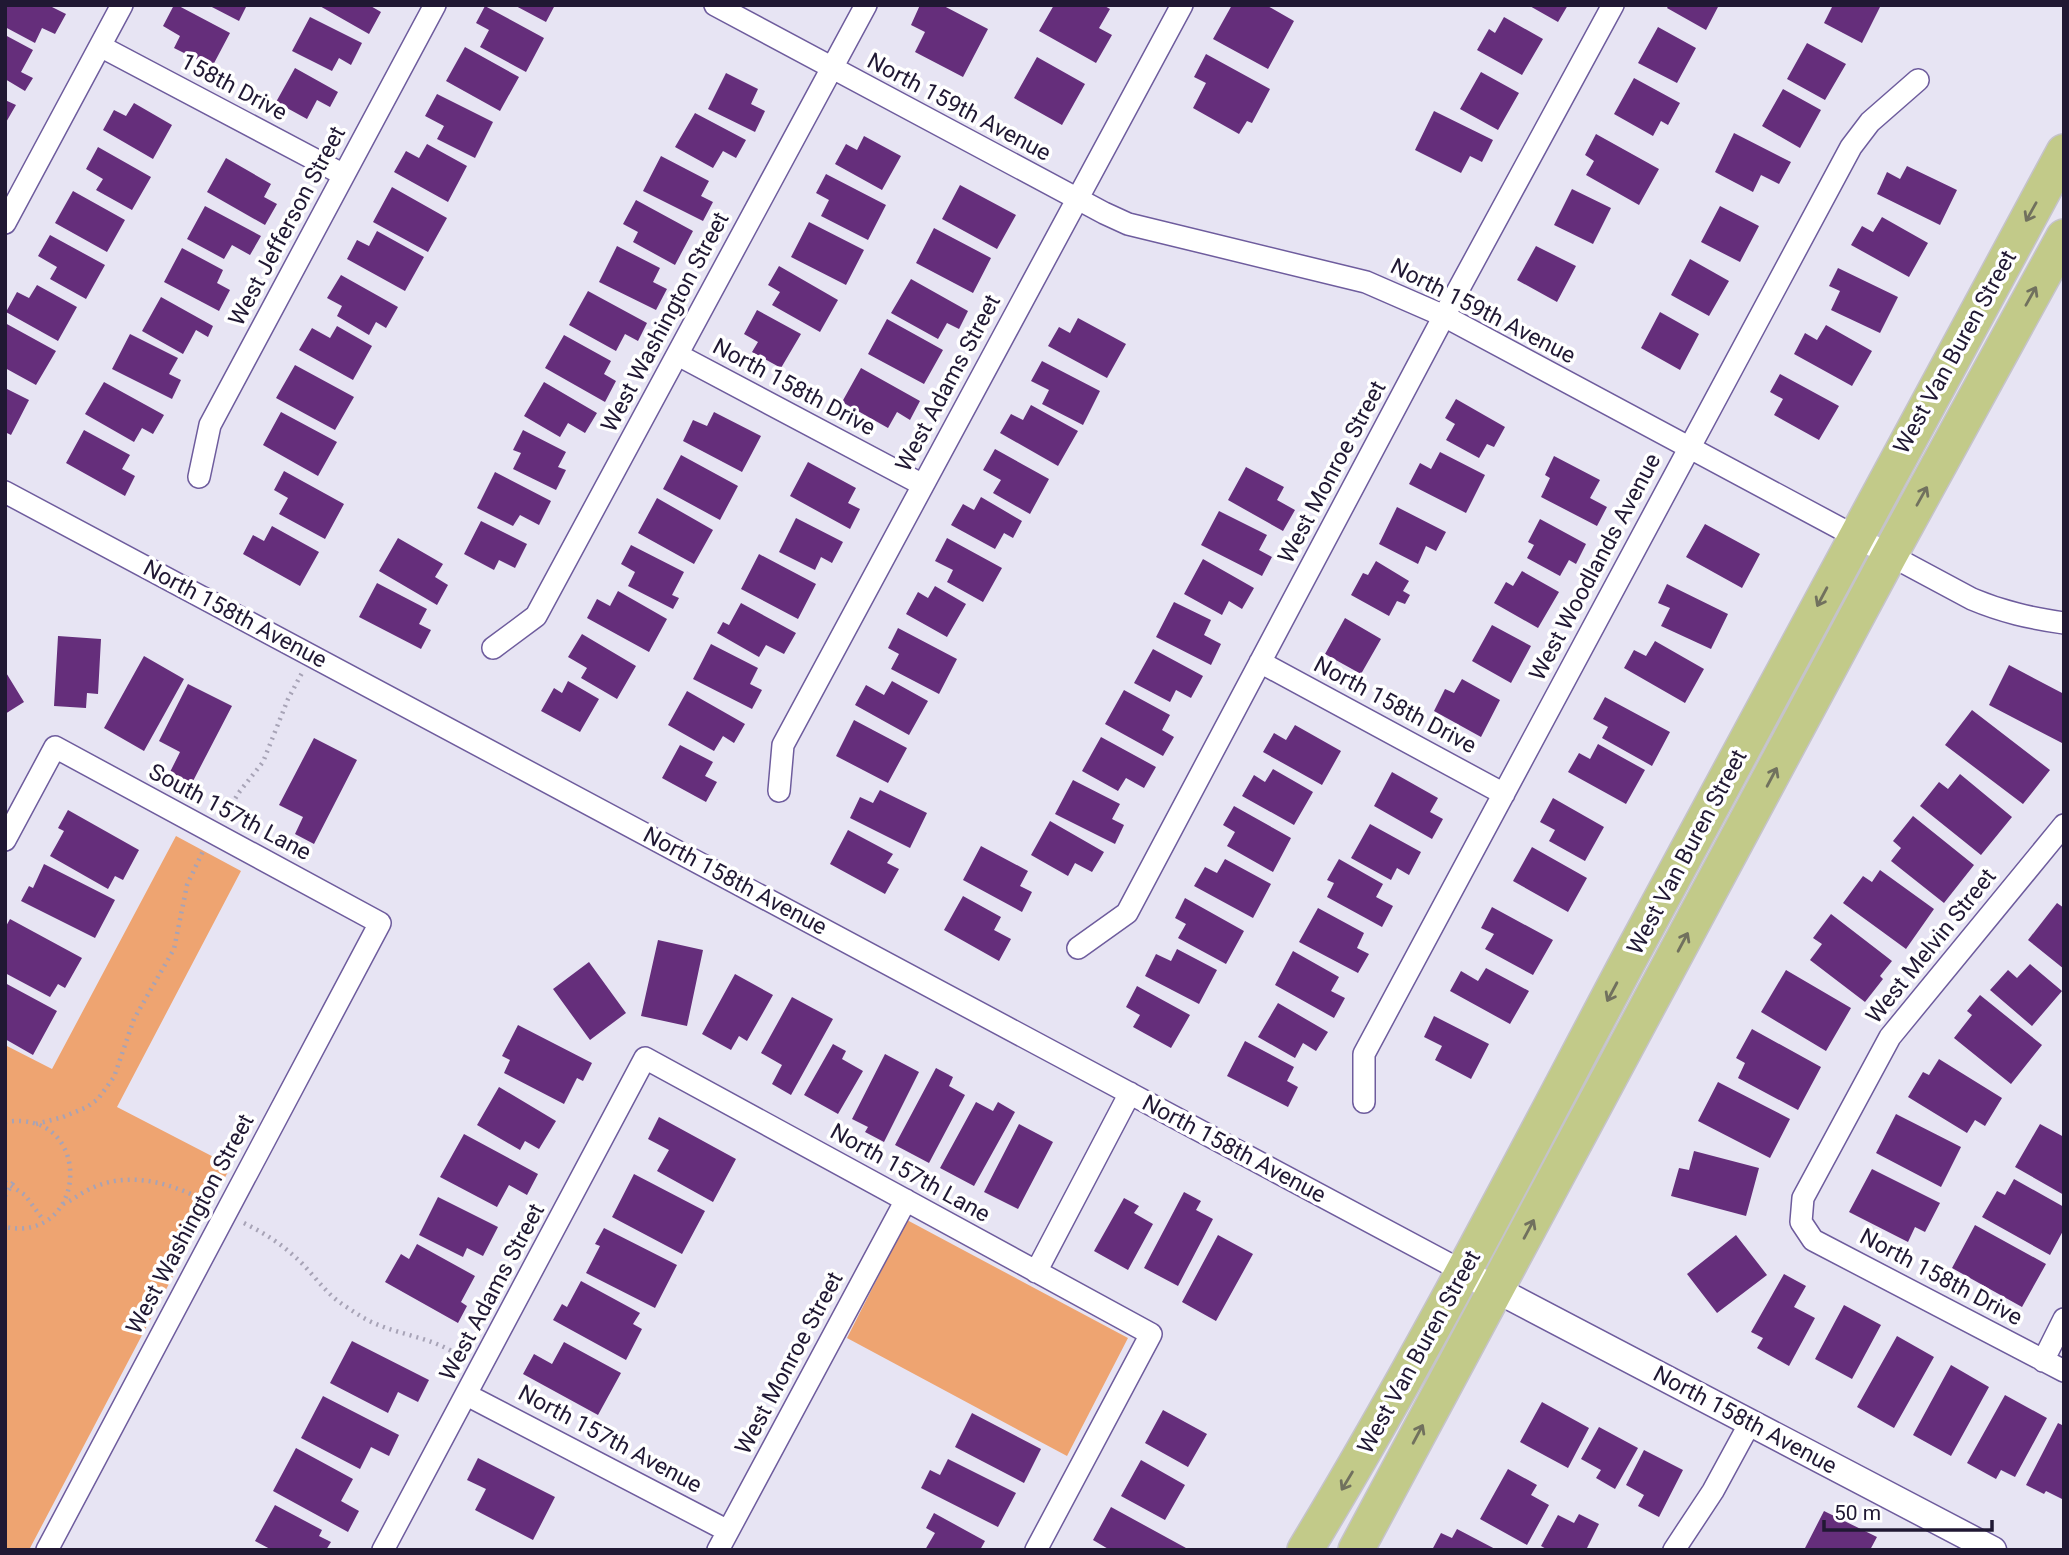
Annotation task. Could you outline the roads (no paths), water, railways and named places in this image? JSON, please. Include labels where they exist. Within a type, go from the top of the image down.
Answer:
[{"type":"main road","name":"West Van Buren Street","points":[[1305,1550],[1353,1471],[1464,1272],[1854,537],[2064,152]]},
{"type":"main road","name":"West Van Buren Street","points":[[1356,1550],[1889,556],[2064,237]]},
{"type":"street","points":[[5,223],[122,5]]},
{"type":"street","name":"West Jefferson Street","points":[[199,477],[210,425],[435,5]]},
{"type":"street","name":"North 159th Avenue","points":[[715,5],[1076,199],[1128,224],[1366,282],[1444,316],[1972,599],[2025,617],[2064,623]]},
{"type":"street","name":"West Washington Street","points":[[493,648],[536,616],[866,5]]},
{"type":"street","name":"West Adams Street","points":[[779,791],[783,745],[1182,5]]},
{"type":"street","name":"West Monroe Street","points":[[1078,948],[1127,913],[1444,316],[1613,5]]},
{"type":"street","name":"158th Drive","points":[[100,46],[344,175]]},
{"type":"street","name":"West Woodlands Avenue","points":[[1364,1101],[1364,1054],[1851,147],[1870,122],[1918,80]]},
{"type":"street","name":"North 158th Drive","points":[[677,355],[923,485]]},
{"type":"street","name":"North 158th Avenue","points":[[5,492],[1464,1272],[1993,1550]]},
{"type":"street","name":"North 158th Drive","points":[[1260,662],[1504,794]]},
{"type":"street","name":"South 157th Lane","points":[[5,840],[55,747],[380,923]]},
{"type":"street","name":"West Melvin Street","points":[[1801,1222],[1803,1198],[1890,1037],[2064,825]]},
{"type":"street","name":"West Washington Street","points":[[47,1550],[380,923]]},
{"type":"street","name":"West Adams Street","points":[[383,1550],[645,1058]]},
{"type":"street","name":"North 157th Lane","points":[[645,1058],[1151,1334],[1036,1550]]},
{"type":"street","points":[[1037,1272],[1130,1093]]},
{"type":"street","name":"West Monroe Street","points":[[723,1540],[906,1200]]},
{"type":"street","name":"North 158th Drive","points":[[1801,1222],[1813,1240],[2064,1371]]},
{"type":"street","points":[[2043,1360],[2064,1319]]},
{"type":"street","name":"North 157th Avenue","points":[[467,1395],[723,1540]]},
{"type":"street","points":[[1676,1549],[1713,1492],[1750,1423]]}]
